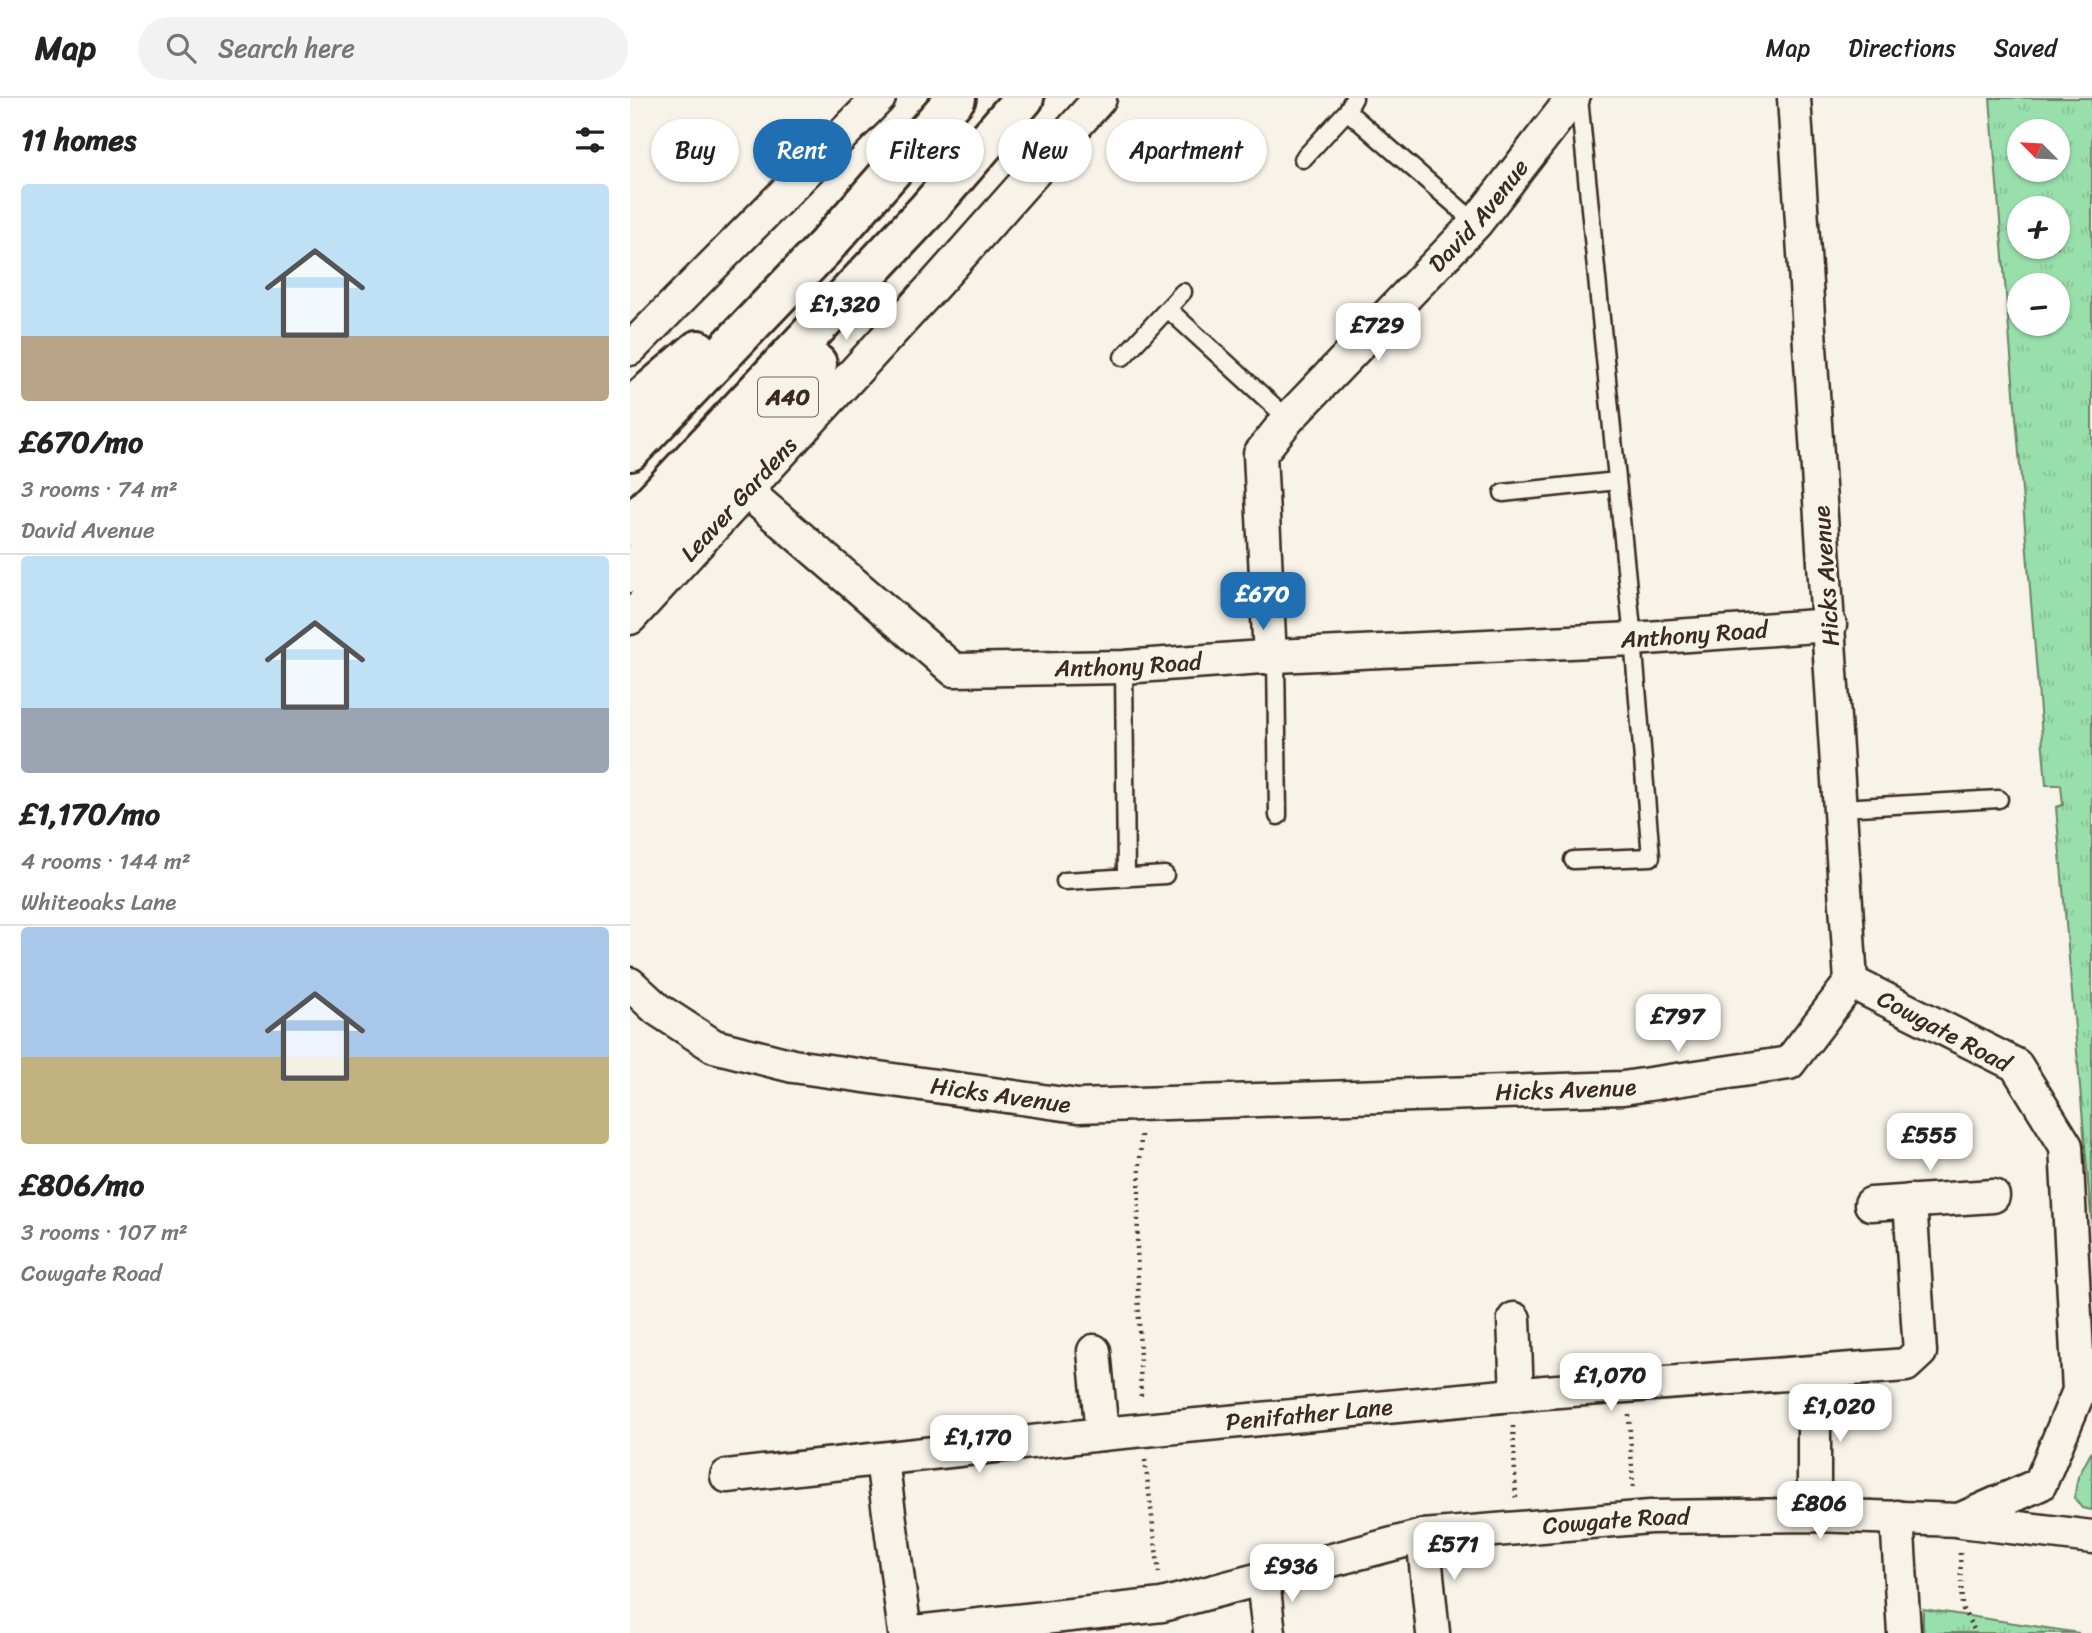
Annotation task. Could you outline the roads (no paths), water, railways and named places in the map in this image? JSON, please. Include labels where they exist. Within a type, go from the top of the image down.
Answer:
[{"type":"highway","points":[[630,451],[825,247],[956,98]]},
{"type":"highway","name":"A40","points":[[630,526],[928,209],[1024,98]]},
{"type":"highway","name":"A40","points":[[630,573],[853,324],[928,209]]},
{"type":"highway","points":[[630,408],[825,247]]},
{"type":"street","points":[[630,349],[879,98]]},
{"type":"street","name":"Leaver Gardens","points":[[630,618],[938,281],[1100,98]]},
{"type":"street","name":"David Avenue","points":[[1273,657],[1260,454],[1288,419],[1476,223],[1573,98]]},
{"type":"street","name":"Hicks Avenue","points":[[630,984],[657,1009],[714,1046],[793,1066],[1078,1106],[1314,1096],[1623,1088],[1789,1063],[1851,982],[1794,98]]},
{"type":"street","name":"Anthony Road","points":[[745,490],[954,670],[1125,667],[1633,639],[1830,625]]},
{"type":"street","name":"Cowgate Road","points":[[1851,982],[2016,1066],[2066,1146],[2079,1391],[2040,1484],[1959,1520]]},
{"type":"street","points":[[1871,1204],[1993,1196]]},
{"type":"street","name":"Penifather Lane","points":[[727,1476],[1142,1429],[1517,1395],[1906,1365],[1920,1352],[1910,1201]]},
{"type":"street","points":[[1514,1319],[1517,1395]]},
{"type":"street","points":[[1094,1352],[1102,1434]]},
{"type":"street","points":[[1814,1373],[1814,1515]]},
{"type":"street","points":[[881,1460],[905,1633]]},
{"type":"street","name":"Cowgate Road","points":[[905,1633],[1163,1605],[1423,1536],[1517,1528],[1635,1519],[1814,1515],[1959,1520],[2092,1536]]},
{"type":"street","points":[[1897,1517],[1904,1633]]},
{"type":"street","points":[[1423,1536],[1433,1633]]},
{"type":"street","points":[[1263,1580],[1269,1633]]},
{"type":"lane","points":[[1573,860],[1651,857],[1633,639],[1579,98]]},
{"type":"lane","points":[[1303,159],[1350,105],[1476,223]]},
{"type":"lane","points":[[1123,357],[1183,292]]},
{"type":"lane","points":[[1169,310],[1288,419]]},
{"type":"lane","points":[[1503,493],[1617,481]]},
{"type":"lane","points":[[1273,657],[1278,816]]},
{"type":"lane","points":[[1125,667],[1126,877]]},
{"type":"lane","points":[[1841,808],[1999,800]]},
{"type":"lane","points":[[1065,881],[1165,875]]}]
